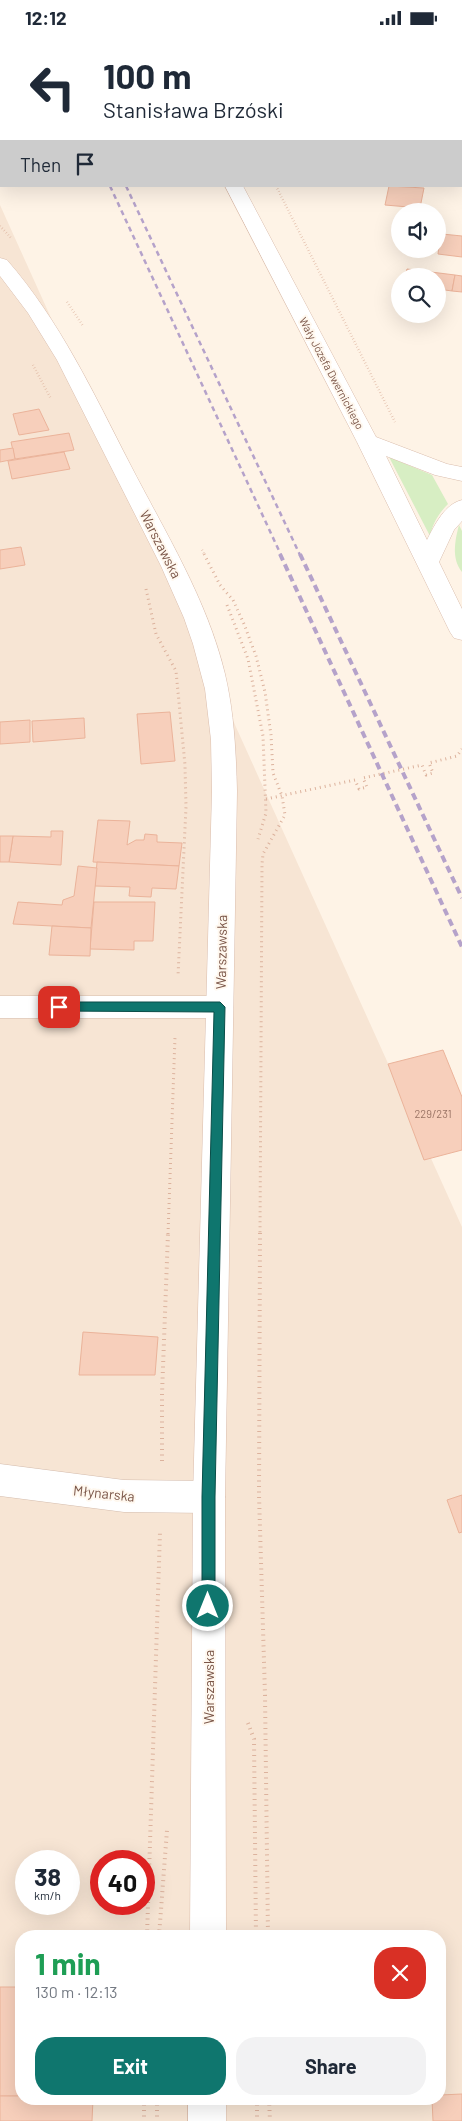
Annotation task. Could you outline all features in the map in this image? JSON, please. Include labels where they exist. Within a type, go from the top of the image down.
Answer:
[{"type":"street","name":"Wały Józefa Dwernickiego","points":[[235,187],[368,442],[462,632]]},
{"type":"street","name":"Warszawska","points":[[0,264],[12,277],[43,320],[76,379],[188,597],[213,674],[221,714],[225,757],[209,1497],[208,1930]]},
{"type":"street","points":[[368,442],[443,470],[462,474]]},
{"type":"street","points":[[428,561],[445,526],[462,507]]},
{"type":"street","points":[[0,1007],[220,1007]]},
{"type":"street","name":"Młynarska","points":[[0,1480],[124,1496],[209,1497]]},
{"type":"street","points":[[207,2105],[207,2121]]},
{"type":"path","points":[[277,187],[396,424]]},
{"type":"path","points":[[29,357],[49,397],[54,402]]},
{"type":"path","points":[[146,587],[156,635],[176,671],[185,765],[186,807],[176,1007],[162,1394],[162,1497],[147,1930]]},
{"type":"path","points":[[227,605],[248,659],[257,701],[263,736],[266,799],[355,780],[359,789],[367,787],[363,778],[422,765],[426,775],[433,773],[429,763],[457,756],[462,749]]},
{"type":"path","points":[[254,1739],[256,1930]]},
{"type":"path","points":[[159,1930],[160,1895],[168,1826]]},
{"type":"path","points":[[144,2105],[144,2121]]},
{"type":"path","points":[[157,2105],[157,2121]]},
{"type":"path","points":[[257,2105],[257,2121]]},
{"type":"path","points":[[270,2105],[270,2121]]},
{"type":"shaded area","points":[[0,205],[462,1227],[462,2121],[0,2121]]},
{"type":"green space","points":[[389,457],[432,475],[448,504],[436,519],[430,536]]},
{"type":"green space","points":[[459,525],[462,531],[462,572],[455,555],[455,543]]},
{"type":"building","points":[[389,187],[424,188],[421,203],[391,203],[391,206],[385,205]]},
{"type":"building","points":[[446,234],[462,236],[462,257],[446,255]]},
{"type":"building","points":[[446,274],[455,275],[452,291],[446,290]]},
{"type":"building","points":[[455,275],[462,276],[462,292],[452,291]]},
{"type":"building","points":[[39,409],[49,430],[19,435],[13,414]]},
{"type":"building","points":[[69,433],[74,450],[15,459],[11,442]]},
{"type":"building","points":[[13,448],[15,459],[0,462],[0,450]]},
{"type":"building","points":[[64,452],[70,469],[12,479],[8,461]]},
{"type":"building","points":[[21,547],[25,565],[0,569],[0,550]]},
{"type":"building","points":[[170,712],[175,761],[141,764],[137,714]]},
{"type":"building","points":[[84,718],[85,738],[33,742],[32,721]]},
{"type":"building","points":[[30,720],[30,742],[0,744],[0,722]]},
{"type":"building","points":[[98,820],[130,821],[127,845],[136,840],[144,840],[145,834],[157,835],[157,842],[182,843],[179,866],[93,862]]},
{"type":"building","points":[[51,831],[63,831],[61,865],[9,862],[13,836],[51,837]]},
{"type":"building","points":[[0,836],[13,836],[9,862],[0,862]]},
{"type":"building","points":[[97,862],[179,866],[176,889],[152,888],[151,897],[129,896],[130,887],[95,886]]},
{"type":"building","points":[[78,866],[97,868],[91,928],[13,924],[18,902],[62,905],[63,900],[74,896]]},
{"type":"building","points":[[94,902],[155,902],[153,941],[134,941],[134,950],[90,949]]},
{"type":"building","points":[[52,926],[91,928],[90,956],[49,955]]},
{"type":"building","points":[[443,1050],[462,1097],[462,1150],[424,1160],[388,1064]]},
{"type":"building","points":[[83,1332],[158,1337],[155,1375],[79,1375]]},
{"type":"building","points":[[462,1495],[462,1532],[459,1533],[447,1500]]},
{"type":"building","points":[[0,1987],[15,1987],[15,2096],[0,2096]]},
{"type":"building","points":[[462,2094],[462,2121],[433,2121],[432,2105],[446,2105],[446,2095]]},
{"type":"building","points":[[0,2096],[15,2096],[15,2105],[93,2105],[92,2121],[0,2121]]},
{"type":"railway","points":[[110,187],[281,555]]},
{"type":"railway","points":[[126,187],[300,555]]},
{"type":"railway","points":[[280,554],[462,947]]},
{"type":"railway","points":[[300,554],[462,898]]},
{"type":"route","points":[[59,1007],[220,1007],[208,1606]]}]
